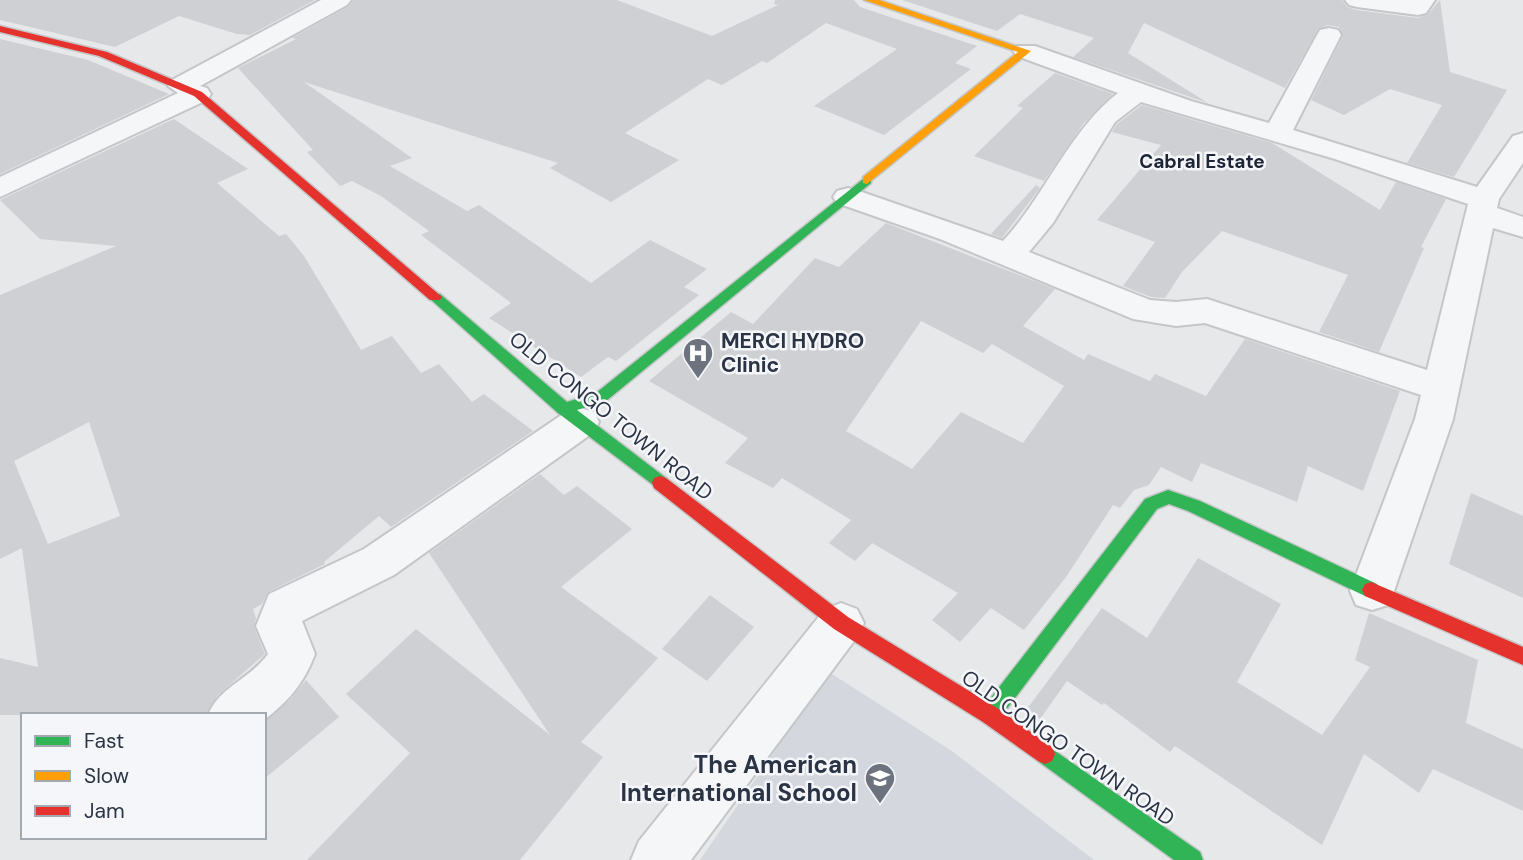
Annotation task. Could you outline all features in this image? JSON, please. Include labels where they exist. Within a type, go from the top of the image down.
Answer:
[{"type":"street","points":[[0,188],[190,90],[339,0]]},
{"type":"street","points":[[869,0],[1026,51],[1138,92],[1278,134],[1482,206],[1523,227]]},
{"type":"street","points":[[1357,0],[1418,8],[1423,0]]},
{"type":"street","name":"OLD CONGO TOWN ROAD","points":[[0,29],[103,54],[190,90],[571,416],[841,623],[990,715],[1192,860]]},
{"type":"street","points":[[1278,134],[1329,35]]},
{"type":"street","points":[[235,713],[281,677],[288,667],[292,654],[277,628],[279,616],[285,608],[379,562],[571,416],[601,397],[1026,51]]},
{"type":"street","points":[[1008,255],[1037,223],[1105,117],[1138,92]]},
{"type":"street","points":[[1373,591],[1434,419],[1482,206],[1523,142]]},
{"type":"street","points":[[848,197],[1008,255],[1144,310],[1177,314],[1207,311],[1441,388]]},
{"type":"street","points":[[990,715],[1151,504],[1168,497],[1194,506],[1373,591],[1523,656]]},
{"type":"street","points":[[658,860],[841,623]]},
{"type":"shaded area","name":"The American International School","points":[[829,672],[952,751],[1094,860],[700,860]]},
{"type":"building","points":[[0,0],[315,0],[250,35],[237,34],[179,16],[115,47],[0,20]]},
{"type":"building","points":[[354,0],[617,0],[712,36],[778,5],[774,4],[775,0],[854,0],[860,7],[977,46],[955,63],[971,69],[884,135],[814,106],[897,49],[826,23],[767,63],[762,61],[722,85],[708,79],[625,133],[679,160],[611,202],[550,168],[558,163],[304,82],[412,158],[390,166],[467,211],[479,205],[591,283],[650,240],[707,269],[684,287],[699,295],[616,361],[608,357],[581,377],[489,318],[511,303],[421,235],[429,231],[381,196],[352,181],[340,186],[307,152],[313,150],[238,68],[296,39],[292,38],[348,7]]},
{"type":"building","points":[[902,0],[1342,0],[1347,7],[1356,10],[1418,18],[1428,14],[1440,0],[1450,72],[1507,90],[1454,177],[1407,163],[1442,105],[1390,89],[1344,115],[1311,100],[1343,36],[1339,27],[1328,25],[1318,29],[1285,88],[1144,23],[1128,53],[1208,103],[1073,57],[1094,38],[1020,14],[997,31]]},
{"type":"building","points":[[0,39],[88,60],[169,94],[0,174]]},
{"type":"building","points":[[1055,73],[1113,94],[1083,124],[1044,181],[974,156],[1023,108],[1017,106]]},
{"type":"building","points":[[1142,105],[1272,143],[1380,210],[1396,182],[1446,199],[1421,247],[1424,248],[1379,352],[1319,332],[1348,275],[1222,231],[1182,272],[1165,298],[1151,297],[1123,286],[1155,242],[1097,220],[1161,145],[1112,132],[1117,124]]},
{"type":"building","points":[[174,119],[248,169],[217,183],[279,236],[286,234],[304,256],[361,350],[392,336],[421,373],[439,364],[472,402],[484,394],[533,431],[391,527],[379,516],[324,562],[325,564],[268,592],[262,604],[253,609],[256,618],[254,627],[265,654],[218,695],[207,713],[0,715],[0,658],[38,667],[22,548],[0,559],[0,295],[116,246],[40,239],[0,200]],"holes":[[[89,422],[120,516],[48,544],[14,461]]]},
{"type":"building","points":[[1036,185],[1040,188],[1002,238],[991,234]]},
{"type":"building","points":[[886,223],[1055,289],[1023,326],[1084,360],[1088,354],[1150,381],[1155,374],[1206,396],[1245,339],[1400,391],[1363,491],[1308,466],[1297,502],[1201,463],[1192,482],[1161,467],[1149,485],[1134,490],[1120,508],[1113,505],[1066,577],[1024,630],[991,608],[960,642],[932,620],[958,593],[872,543],[855,561],[829,543],[851,520],[782,478],[773,488],[725,463],[748,438],[649,381],[731,312],[753,324],[815,258],[839,267]],"holes":[[[921,321],[983,353],[992,344],[1064,386],[1023,443],[961,412],[912,469],[846,431]]]},
{"type":"building","points":[[540,474],[564,495],[577,486],[632,529],[561,587],[658,658],[581,742],[603,757],[520,860],[307,860],[410,753],[346,694],[416,629],[550,735],[429,553]]},
{"type":"building","points":[[1471,493],[1523,516],[1523,598],[1449,564]]},
{"type":"building","points":[[1198,558],[1281,604],[1237,682],[1322,735],[1370,667],[1355,660],[1369,613],[1478,660],[1466,723],[1523,749],[1523,811],[1433,769],[1419,793],[1364,754],[1322,845],[1175,746],[1170,752],[1104,703],[1102,705],[1067,681],[1040,719],[1027,709],[1102,608],[1147,638]]},
{"type":"building","points":[[710,595],[754,627],[707,681],[662,649]]},
{"type":"building","points":[[306,680],[339,717],[266,777],[266,720],[290,700]]},
{"type":"traffic: fast","points":[[563,409],[601,397],[867,180]]},
{"type":"traffic: fast","points":[[435,297],[580,422],[660,483]]},
{"type":"traffic: fast","points":[[990,715],[1151,504],[1168,497],[1194,506],[1371,590]]},
{"type":"traffic: fast","points":[[1045,754],[1192,860]]},
{"type":"traffic: slow","points":[[867,180],[1026,51],[869,0]]},
{"type":"traffic: jam","points":[[0,29],[103,54],[198,94],[435,297]]},
{"type":"traffic: jam","points":[[660,483],[841,623],[990,715],[1045,754]]},
{"type":"traffic: jam","points":[[1371,590],[1523,656]]},
{"type":"place","name":"MERCI HYDRO Clinic","points":[[698,380]]},
{"type":"place","name":"The American International School","points":[[880,805]]},
{"type":"district","name":"Cabral Estate","points":[[1202,161]]}]
